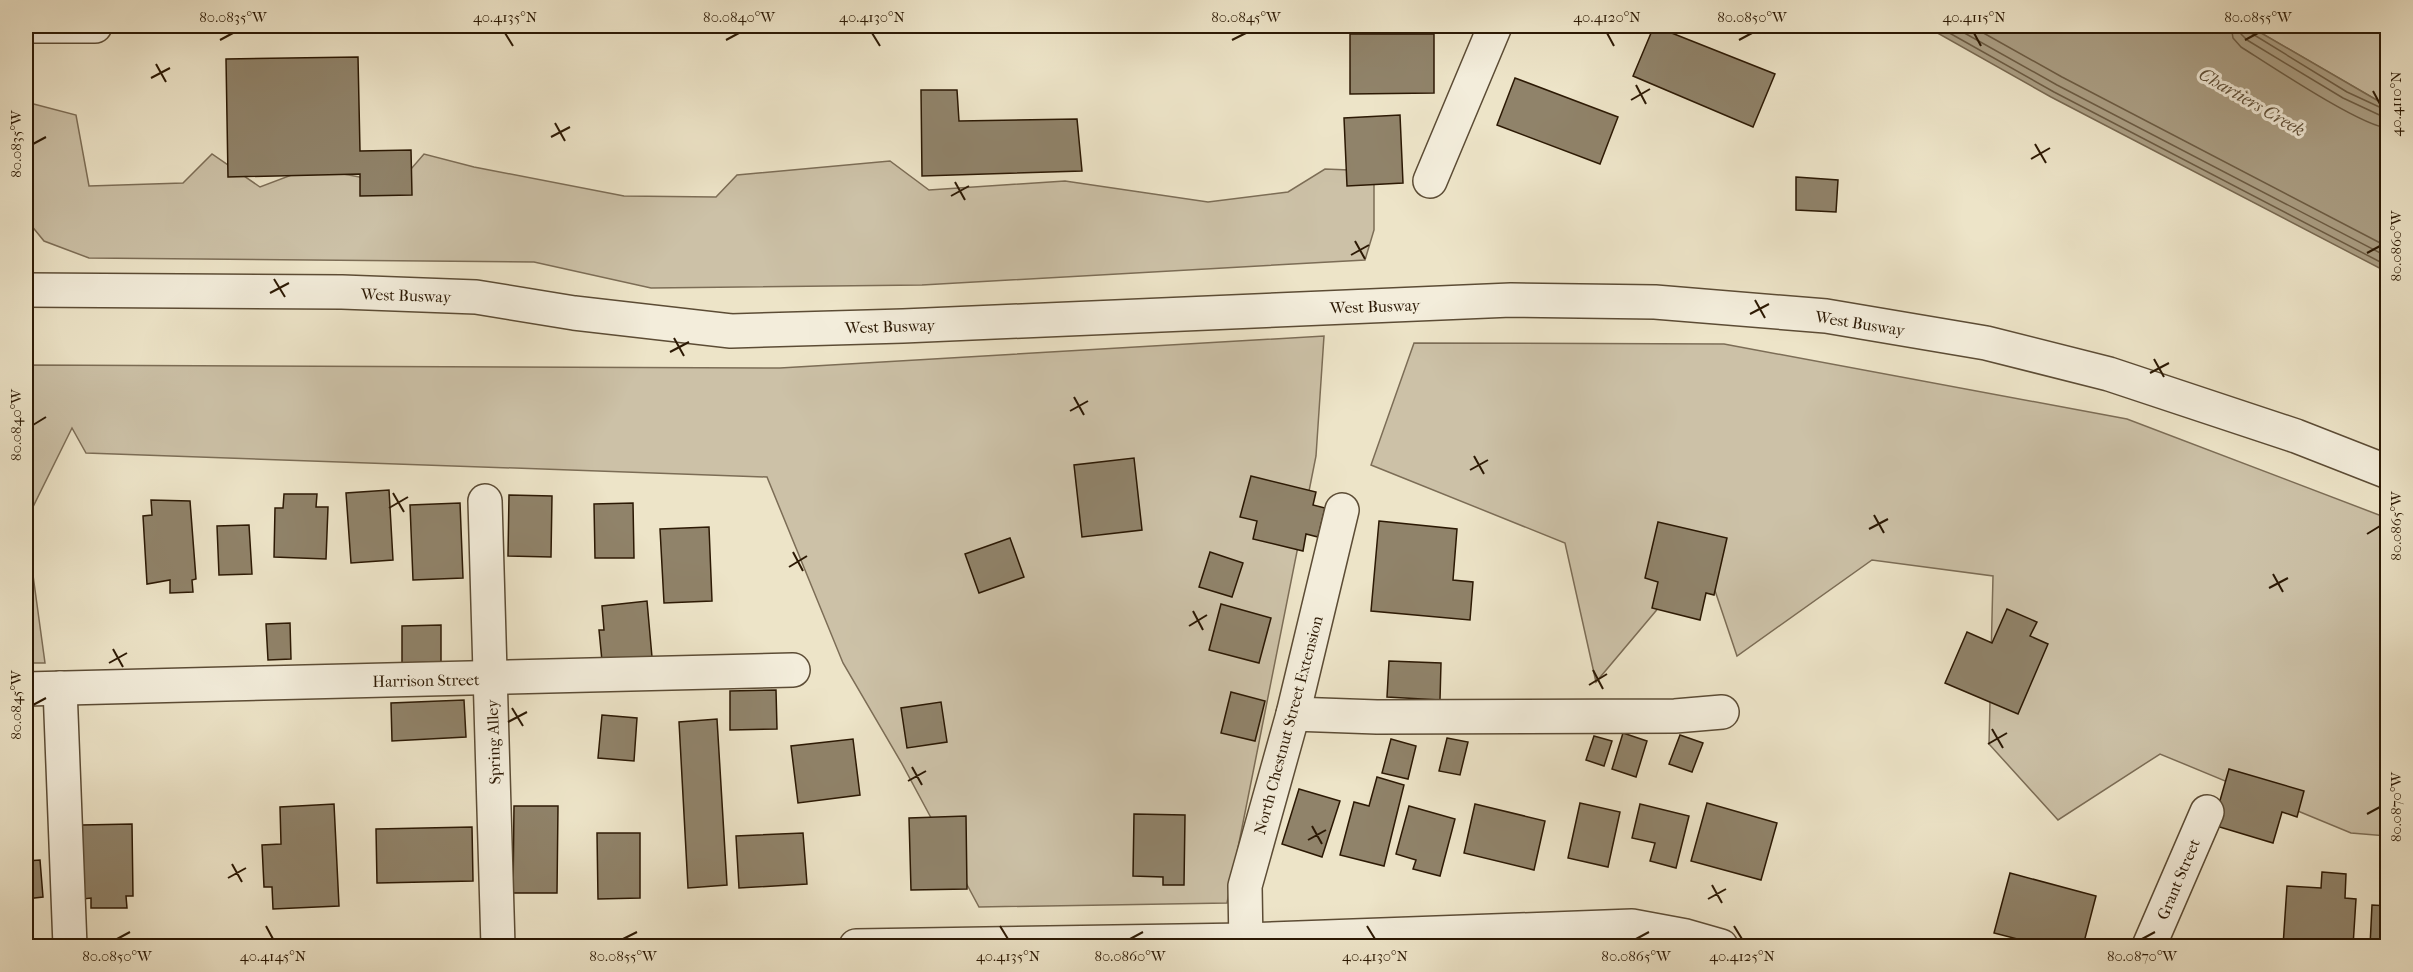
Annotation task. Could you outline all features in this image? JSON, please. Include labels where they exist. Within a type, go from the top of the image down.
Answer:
[{"type":"street","points":[[26,26],[95,26]]},
{"type":"street","points":[[1430,181],[1495,26]]},
{"type":"street","name":"West Busway","points":[[26,290],[342,292],[476,297],[574,313],[731,331],[915,326],[1511,300],[1655,302],[1826,316],[1986,343],[2109,375],[2296,436],[2388,472]]},
{"type":"street","name":"Spring Alley","points":[[485,501],[498,946]]},
{"type":"street","name":"North Chestnut Street Extension","points":[[1246,944],[1245,886],[1293,714],[1342,510]]},
{"type":"street","name":"Harrison Street","points":[[26,689],[793,670]]},
{"type":"street","points":[[60,688],[70,946]]},
{"type":"street","points":[[1293,714],[1377,717],[1663,716],[1722,712]]},
{"type":"street","name":"Grant Street","points":[[2149,946],[2207,812]]},
{"type":"street","points":[[856,946],[1246,944],[1632,926],[1686,936],[1721,946]]},
{"type":"shaded area","points":[[2249,26],[2364,26],[2387,37],[2387,106]]},
{"type":"shaded area","points":[[26,102],[76,115],[89,186],[183,183],[212,154],[260,187],[310,168],[398,184],[424,154],[474,167],[624,196],[716,197],[737,175],[890,161],[929,190],[1065,181],[1208,202],[1288,192],[1325,169],[1374,171],[1374,230],[1365,260],[922,285],[651,288],[534,262],[89,258],[44,241],[26,219]]},
{"type":"shaded area","points":[[1324,336],[1316,456],[1227,903],[979,907],[901,762],[843,663],[767,477],[86,453],[72,428],[26,521],[26,365],[780,368]]},
{"type":"shaded area","points":[[1414,343],[1724,344],[2127,419],[2387,518],[2387,836],[2351,833],[2160,754],[2058,820],[1989,744],[1993,576],[1872,560],[1737,656],[1703,555],[1596,682],[1565,543],[1371,465]]},
{"type":"shaded area","points":[[26,524],[45,663],[26,663]]},
{"type":"water","name":"Chartiers Creek","points":[[1925,26],[2249,26],[2387,106],[2387,272],[2051,97]]},
{"type":"building","points":[[1654,26],[1775,74],[1753,127],[1633,76]]},
{"type":"building","points":[[1350,34],[1434,34],[1434,93],[1350,94]]},
{"type":"building","points":[[358,57],[360,151],[411,150],[412,195],[360,196],[360,174],[228,177],[226,59]]},
{"type":"building","points":[[1515,78],[1618,117],[1600,164],[1497,125]]},
{"type":"building","points":[[921,90],[957,90],[959,121],[1077,119],[1082,171],[922,176]]},
{"type":"building","points":[[1400,115],[1403,183],[1347,186],[1344,118]]},
{"type":"building","points":[[1796,177],[1838,180],[1836,212],[1796,210]]},
{"type":"building","points":[[1134,458],[1142,530],[1082,537],[1074,465]]},
{"type":"building","points":[[1251,476],[1316,492],[1313,505],[1325,508],[1318,537],[1306,534],[1303,551],[1253,539],[1257,521],[1240,517]]},
{"type":"building","points":[[389,490],[393,560],[351,563],[346,493]]},
{"type":"building","points":[[284,494],[317,494],[316,507],[328,507],[326,559],[274,557],[275,508],[283,508]]},
{"type":"building","points":[[509,495],[552,496],[551,557],[508,556]]},
{"type":"building","points":[[151,500],[190,501],[196,579],[192,580],[193,592],[170,593],[170,580],[147,584],[143,516],[152,515]]},
{"type":"building","points":[[460,503],[463,578],[413,580],[410,505]]},
{"type":"building","points":[[633,503],[634,558],[595,558],[594,504]]},
{"type":"building","points":[[1379,521],[1457,529],[1453,580],[1473,582],[1470,620],[1371,611]]},
{"type":"building","points":[[1658,522],[1727,538],[1714,595],[1706,593],[1700,620],[1652,608],[1658,582],[1645,578]]},
{"type":"building","points":[[249,525],[252,574],[219,575],[217,526]]},
{"type":"building","points":[[709,527],[712,601],[664,603],[660,529]]},
{"type":"building","points":[[1010,538],[1024,577],[979,593],[965,554]]},
{"type":"building","points":[[1210,552],[1243,563],[1232,597],[1199,587]]},
{"type":"building","points":[[647,601],[652,657],[602,661],[599,630],[604,630],[602,606]]},
{"type":"building","points":[[1221,604],[1271,618],[1259,663],[1209,650]]},
{"type":"building","points":[[2007,609],[2037,622],[2030,636],[2048,644],[2018,714],[1945,683],[1967,632],[1992,643]]},
{"type":"building","points":[[290,623],[291,659],[268,660],[266,624]]},
{"type":"building","points":[[441,625],[441,662],[402,663],[402,626]]},
{"type":"building","points":[[1389,661],[1441,663],[1440,700],[1387,697]]},
{"type":"building","points":[[776,690],[777,729],[730,730],[730,691]]},
{"type":"building","points":[[1231,692],[1265,701],[1255,741],[1221,733]]},
{"type":"building","points":[[464,700],[466,737],[392,741],[391,703]]},
{"type":"building","points":[[941,702],[947,742],[907,748],[901,708]]},
{"type":"building","points":[[602,715],[637,718],[634,761],[598,758]]},
{"type":"building","points":[[717,719],[727,885],[688,888],[679,722]]},
{"type":"building","points":[[1623,733],[1647,741],[1636,777],[1612,769]]},
{"type":"building","points":[[1680,735],[1703,743],[1692,772],[1669,764]]},
{"type":"building","points":[[1594,736],[1612,741],[1604,766],[1586,760]]},
{"type":"building","points":[[1447,738],[1468,742],[1460,775],[1439,771]]},
{"type":"building","points":[[853,739],[860,795],[798,803],[791,746]]},
{"type":"building","points":[[1391,739],[1416,746],[1408,779],[1382,773]]},
{"type":"building","points":[[2229,769],[2304,791],[2297,817],[2282,812],[2273,843],[2213,825]]},
{"type":"building","points":[[1377,777],[1404,785],[1384,866],[1340,855],[1354,802],[1369,806]]},
{"type":"building","points":[[1299,789],[1340,801],[1322,857],[1282,844]]},
{"type":"building","points":[[1580,803],[1620,812],[1608,867],[1568,858]]},
{"type":"building","points":[[1707,803],[1777,823],[1761,880],[1691,861]]},
{"type":"building","points":[[334,804],[339,906],[273,909],[272,887],[264,887],[262,845],[281,844],[280,807]]},
{"type":"building","points":[[1475,804],[1545,821],[1534,870],[1464,853]]},
{"type":"building","points":[[1640,804],[1689,816],[1676,868],[1650,861],[1655,843],[1632,838]]},
{"type":"building","points":[[514,806],[558,806],[557,893],[513,893]]},
{"type":"building","points":[[1409,806],[1455,819],[1440,876],[1413,869],[1416,860],[1396,854]]},
{"type":"building","points":[[1134,814],[1185,815],[1184,885],[1163,885],[1163,877],[1133,876]]},
{"type":"building","points":[[966,816],[967,889],[911,890],[909,818]]},
{"type":"building","points":[[132,824],[133,896],[126,896],[127,908],[91,908],[91,898],[83,899],[82,825]]},
{"type":"building","points":[[472,827],[473,881],[377,883],[376,829]]},
{"type":"building","points":[[597,833],[640,833],[640,898],[598,899]]},
{"type":"building","points":[[803,833],[807,884],[739,888],[736,836]]},
{"type":"building","points":[[40,860],[43,897],[26,899],[26,861]]},
{"type":"building","points":[[2322,872],[2346,874],[2345,898],[2356,899],[2353,946],[2283,946],[2287,886],[2321,888]]},
{"type":"building","points":[[2010,873],[2096,896],[2083,946],[2045,946],[1994,933]]},
{"type":"building","points":[[2372,905],[2388,906],[2388,946],[2370,946]]}]
